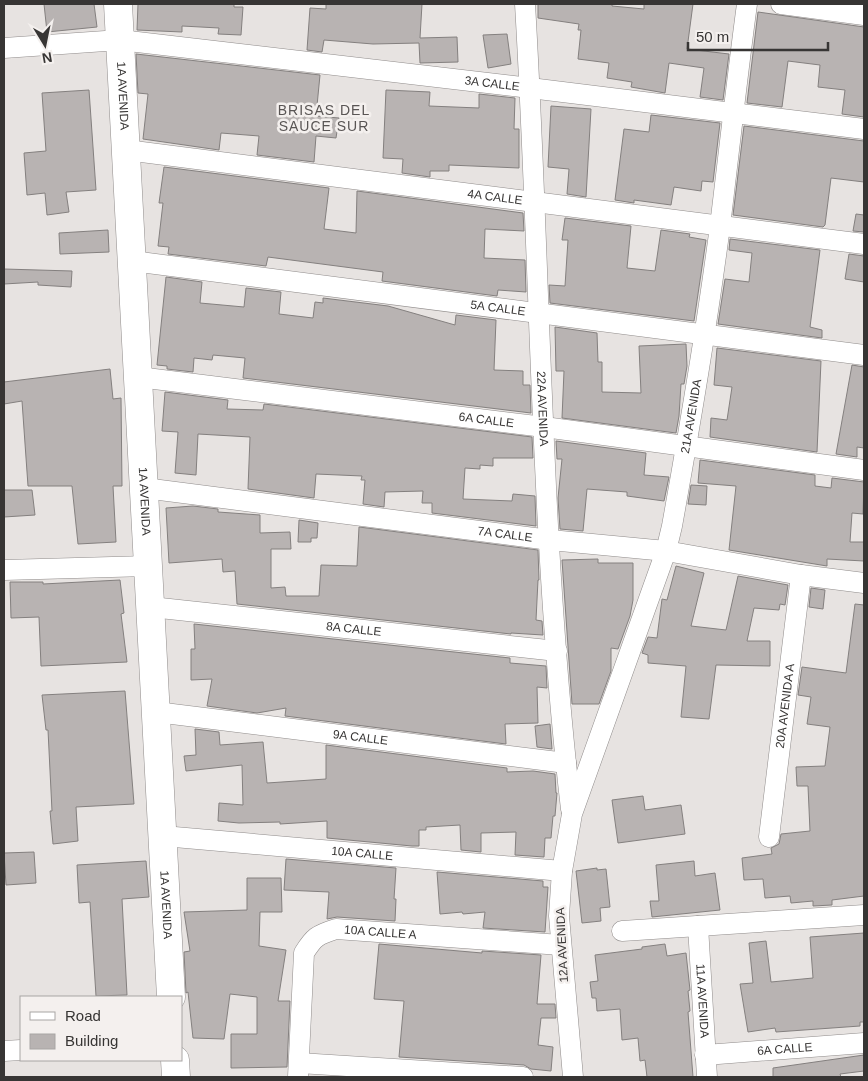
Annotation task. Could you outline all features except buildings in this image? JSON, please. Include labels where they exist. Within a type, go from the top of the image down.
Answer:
[{"type":"street","name":"1A AVENIDA","points":[[118,4],[172,996]]},
{"type":"street","name":"22A AVENIDA","points":[[525,4],[550,540],[557,651],[572,814]]},
{"type":"street","name":"21A AVENIDA","points":[[572,814],[666,551],[687,446],[704,335],[720,225],[732,113],[747,4]]},
{"type":"street","points":[[781,4],[864,16]]},
{"type":"street","name":"3A CALLE","points":[[4,48],[120,40],[864,129]]},
{"type":"street","name":"4A CALLE","points":[[126,150],[864,244]]},
{"type":"street","name":"5A CALLE","points":[[132,261],[864,355]]},
{"type":"street","name":"6A CALLE","points":[[138,377],[544,427],[864,470]]},
{"type":"street","name":"7A CALLE","points":[[144,488],[550,540],[666,551],[801,575],[864,583]]},
{"type":"street","points":[[4,570],[148,566]]},
{"type":"street","name":"20A AVENIDA A","points":[[769,836],[801,575]]},
{"type":"street","name":"8A CALLE","points":[[150,607],[557,651]]},
{"type":"street","name":"9A CALLE","points":[[156,712],[566,762]]},
{"type":"street","name":"12A AVENIDA","points":[[572,814],[562,871],[559,916],[573,1077]]},
{"type":"street","name":"10A CALLE","points":[[163,836],[562,871]]},
{"type":"street","points":[[622,931],[864,915]]},
{"type":"street","name":"11A AVENIDA","points":[[698,926],[706,1077]]},
{"type":"street","name":"10A CALLE A","points":[[298,1070],[304,953],[313,939],[322,933],[336,929],[561,945]]},
{"type":"street","name":"6A CALLE","points":[[705,1055],[864,1043]]},
{"type":"street","points":[[4,1051],[20,1050]]},
{"type":"street","points":[[175,1061],[176,1077]]},
{"type":"street","points":[[298,1070],[523,1077]]},
{"type":"district","name":"BRISAS DEL SAUCE SUR","points":[[324,118]]}]
